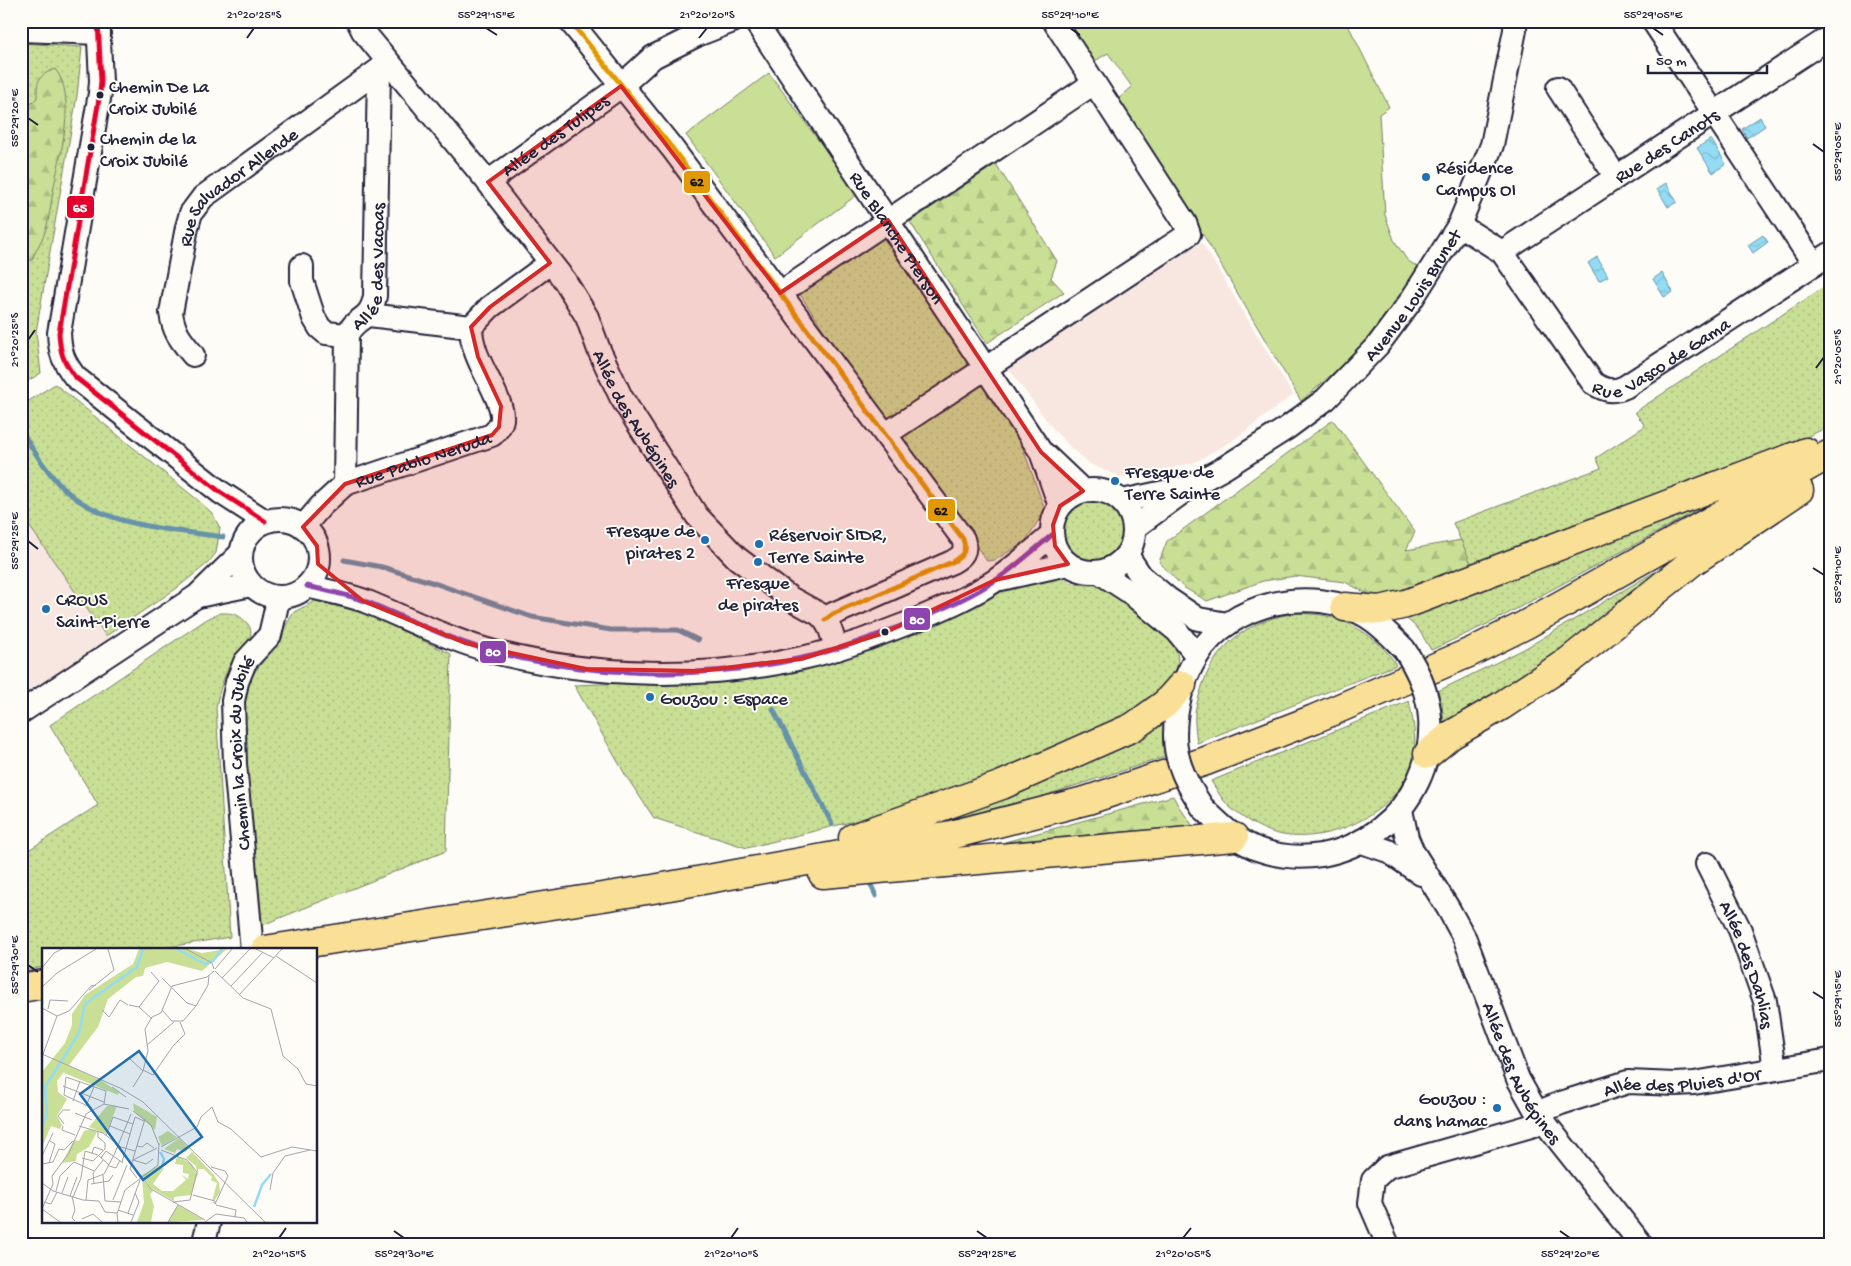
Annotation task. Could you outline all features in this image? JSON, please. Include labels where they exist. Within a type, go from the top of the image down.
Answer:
[{"type":"main road","points":[[1344,607],[1380,610],[1406,604],[1804,452],[1830,440]]},
{"type":"main road","points":[[278,948],[652,889],[951,835],[1088,800],[1206,761],[1314,719],[1471,652],[1525,624],[1830,454]]},
{"type":"main road","points":[[1428,754],[1451,735],[1501,706],[1569,661],[1692,562],[1830,470]]},
{"type":"main road","points":[[752,870],[880,829],[1002,785],[1133,727],[1161,708],[1182,685]]},
{"type":"main road","points":[[652,889],[1234,837]]},
{"type":"main road","points":[[21,988],[42,984]]},
{"type":"street","name":"Allée des Aubépines","points":[[358,21],[384,66],[488,182],[565,281],[587,317],[599,350],[621,397],[697,516],[737,558],[790,598],[825,620]]},
{"type":"street","points":[[570,21],[672,148],[886,434],[963,539],[966,546],[965,552],[960,558],[832,614],[825,620],[837,649]]},
{"type":"street","name":"Allée des Tulipes","points":[[488,182],[621,86],[653,57],[697,35],[733,21]]},
{"type":"street","name":"Rue Blanche Pierson","points":[[755,21],[1041,452],[1060,506]]},
{"type":"street","points":[[886,434],[1189,234],[1185,223],[1054,21]]},
{"type":"street","points":[[1653,21],[1714,113],[1822,259]]},
{"type":"street","name":"Avenue Louis Brunet","points":[[1135,527],[1191,486],[1224,468],[1287,428],[1326,399],[1378,346],[1410,302],[1459,225],[1492,145],[1519,24]]},
{"type":"street","points":[[21,30],[99,27],[102,80],[61,323],[60,351],[65,364],[75,377],[220,492],[265,521]]},
{"type":"street","name":"Rue des Canots","points":[[1502,252],[1830,36]]},
{"type":"street","name":"Allée des Vacoas","points":[[345,484],[347,335],[351,327],[369,315],[375,296],[384,66]]},
{"type":"street","name":"Rue Salvador Allende","points":[[193,356],[178,337],[171,313],[191,212],[203,197],[384,66]]},
{"type":"street","points":[[780,293],[1094,83]]},
{"type":"street","points":[[1558,88],[1616,177]]},
{"type":"street","name":"Rue Vasco de Gama","points":[[1459,225],[1502,252],[1593,383],[1602,389],[1613,391],[1625,387],[1822,259]]},
{"type":"street","points":[[369,315],[471,327],[490,307],[550,263]]},
{"type":"street","points":[[302,266],[302,282],[314,318],[320,328],[326,333],[347,335]]},
{"type":"street","name":"Rue Pablo Neruda","points":[[345,484],[492,436],[499,427],[502,418],[500,406],[478,357],[471,334],[471,327]]},
{"type":"street","name":"Rue Blanche Pierson","points":[[1041,452],[1083,491]]},
{"type":"street","points":[[303,527],[321,506],[345,484]]},
{"type":"street","name":"Avenue Louis Brunet","points":[[1122,501],[1191,486]]},
{"type":"street","points":[[1097,489],[1111,493],[1122,501],[1128,508],[1135,527],[1133,542],[1126,555],[1119,563],[1099,572],[1088,572],[1068,564],[1060,556],[1052,535],[1055,515],[1060,506],[1070,496],[1083,491],[1097,489]]},
{"type":"street","points":[[21,712],[197,596],[243,546],[251,532],[265,521],[284,519],[292,521],[303,527],[313,537],[317,546],[318,564],[307,586],[293,594],[277,597],[259,591],[251,585],[242,570],[243,546],[239,523],[220,492]]},
{"type":"street","points":[[307,586],[363,601],[465,643],[527,660],[586,669],[643,672],[731,669],[800,659],[837,649],[923,617],[996,580],[1052,535]]},
{"type":"street","points":[[1126,555],[1141,576],[1167,598],[1198,619],[1228,624]]},
{"type":"street","points":[[318,564],[363,601]]},
{"type":"street","points":[[996,580],[1068,564]]},
{"type":"street","points":[[1099,572],[1128,591],[1178,631],[1197,656]]},
{"type":"street","points":[[197,596],[251,585]]},
{"type":"street","name":"Chemin la Croix du Jubilé","points":[[252,948],[234,764],[232,701],[236,682],[245,662],[270,635],[277,597]]},
{"type":"street","points":[[1296,600],[1321,601],[1344,607],[1366,616],[1385,629],[1404,649],[1414,664],[1424,686],[1431,731],[1428,754],[1418,784],[1401,810],[1362,842],[1337,852],[1310,856],[1284,855],[1258,849],[1234,837],[1203,808],[1188,786],[1178,758],[1175,736],[1175,719],[1182,685],[1197,656],[1211,639],[1228,624],[1249,612],[1272,604],[1296,600]]},
{"type":"street","name":"Allée des Aubépines","points":[[1401,810],[1412,852],[1465,939],[1518,1079],[1541,1118],[1574,1162],[1642,1245]]},
{"type":"street","name":"Allée des Aubépines","points":[[1362,842],[1388,850],[1432,883]]},
{"type":"street","name":"Allée des Dahlias","points":[[1707,864],[1740,930],[1765,1001],[1774,1069]]},
{"type":"street","name":"Allée des Pluies d'Or","points":[[1388,1245],[1370,1203],[1373,1180],[1387,1167],[1541,1118],[1561,1103],[1628,1082],[1694,1083],[1830,1060]]},
{"type":"street","points":[[203,1245],[208,1224]]},
{"type":"highlighted area","points":[[621,86],[780,293],[888,220],[1041,452],[1083,491],[1060,506],[1053,525],[1055,546],[1068,564],[995,580],[884,633],[801,659],[699,671],[586,669],[465,643],[363,601],[318,564],[317,546],[303,527],[345,484],[492,435],[499,427],[501,406],[478,357],[471,327],[490,307],[550,263],[488,182]]},
{"type":"shaded area","points":[[1202,243],[1293,395],[1232,441],[1193,463],[1124,478],[1092,465],[1071,448],[1054,430],[1008,368],[1143,277]]},
{"type":"shaded area","points":[[21,514],[109,640],[21,697]]},
{"type":"green space","points":[[1063,21],[1346,21],[1389,107],[1379,114],[1385,215],[1394,240],[1407,260],[1419,268],[1394,305],[1366,340],[1301,401],[1205,238],[1117,100],[1132,87],[1108,53],[1090,64]]},
{"type":"green space","points":[[21,43],[82,47],[77,96],[36,332],[41,373],[21,385]]},
{"type":"green space","points":[[55,69],[62,80],[65,95],[65,128],[62,146],[46,229],[32,260],[21,261],[21,107],[25,110],[37,98],[39,80],[45,74]]},
{"type":"green space","points":[[769,73],[858,194],[775,256],[686,135]]},
{"type":"green space","points":[[996,164],[1057,261],[1051,278],[1064,292],[987,343],[910,222]]},
{"type":"green space","points":[[882,236],[971,368],[887,425],[799,293]]},
{"type":"green space","points":[[1830,283],[1830,426],[1800,440],[1472,566],[1453,523],[1601,468],[1596,458],[1645,426],[1635,412]]},
{"type":"green space","points":[[983,383],[1019,437],[1045,510],[1025,542],[995,560],[987,561],[898,440]]},
{"type":"green space","points":[[55,384],[199,501],[212,513],[220,528],[216,553],[208,563],[177,588],[106,636],[21,514],[21,406]]},
{"type":"green space","points":[[1333,420],[1415,532],[1406,550],[1461,540],[1472,566],[1380,600],[1345,582],[1295,576],[1263,581],[1207,601],[1183,587],[1159,562],[1167,541]]},
{"type":"green space","points":[[1731,492],[1496,620],[1431,650],[1419,630],[1405,617]]},
{"type":"green space","points":[[1086,499],[1098,499],[1115,508],[1122,519],[1124,531],[1122,543],[1115,554],[1098,563],[1086,563],[1074,558],[1065,549],[1060,537],[1060,525],[1065,513],[1074,504]]},
{"type":"green space","points":[[1690,551],[1534,677],[1445,734],[1442,704],[1438,691],[1524,649]]},
{"type":"green space","points":[[1063,578],[1074,583],[1103,587],[1109,590],[1163,632],[1172,642],[1177,652],[1178,663],[1175,673],[1163,692],[1146,708],[1138,714],[998,773],[878,815],[747,848],[654,818],[626,776],[574,685],[715,680],[913,630],[999,593],[1017,583]]},
{"type":"green space","points":[[315,601],[365,613],[451,654],[446,851],[260,926],[242,709],[251,677],[271,650],[294,612]]},
{"type":"green space","points":[[220,613],[231,613],[245,621],[250,627],[251,632],[247,643],[234,658],[228,669],[218,696],[216,708],[230,937],[162,948],[42,948],[42,967],[21,971],[21,855],[98,805],[50,725],[207,619]]},
{"type":"green space","points":[[1299,613],[1322,615],[1354,626],[1382,647],[1396,665],[1197,743],[1195,710],[1206,676],[1224,648],[1236,637],[1265,621]]},
{"type":"green space","points":[[1409,701],[1415,745],[1409,772],[1400,788],[1388,802],[1356,823],[1319,835],[1283,835],[1269,831],[1232,809],[1211,781]]},
{"type":"green space","points":[[1166,718],[1163,741],[1165,757],[1043,796],[936,823]]},
{"type":"green space","points":[[1173,796],[1193,826],[1005,842]]},
{"type":"water","points":[[1760,117],[1765,126],[1747,138],[1742,129]]},
{"type":"water","points":[[1711,139],[1726,164],[1713,173],[1697,148]]},
{"type":"water","points":[[1666,183],[1677,202],[1668,207],[1657,189]]},
{"type":"water","points":[[1763,235],[1768,242],[1753,253],[1748,245]]},
{"type":"water","points":[[1597,257],[1608,276],[1599,281],[1588,263]]},
{"type":"water","points":[[1662,273],[1673,292],[1664,297],[1653,279]]},
{"type":"waterway","points":[[21,430],[38,458],[58,483],[75,498],[93,509],[135,524],[223,537]]},
{"type":"waterway","points":[[344,560],[382,567],[532,617],[611,630],[678,630],[698,640]]},
{"type":"waterway","points":[[773,709],[832,824]]},
{"type":"waterway","points":[[871,885],[876,896]]},
{"type":"transit line","name":"65","points":[[98,21],[100,93],[59,333],[63,356],[75,377],[220,492],[265,521]]},
{"type":"transit line","name":"62","points":[[570,21],[672,148],[963,539],[964,550],[956,560],[833,614],[825,620]]},
{"type":"transit line","name":"80","points":[[307,586],[365,601],[447,636],[481,648],[534,661],[572,667],[650,673],[727,670],[816,655],[911,622],[955,603],[996,580],[1052,535]]},
{"type":"place","name":"Chemin De La Croix Jubilé","points":[[100,95]]},
{"type":"place","name":"Chemin de la Croix Jubilé","points":[[91,147]]},
{"type":"place","name":"Résidence Campus OI","points":[[1426,177]]},
{"type":"place","name":"Fresque de Terre Sainte","points":[[1115,481]]},
{"type":"place","name":"Fresque de pirates 2","points":[[705,540]]},
{"type":"place","name":"Réservoir SIDR, Terre Sainte","points":[[759,544]]},
{"type":"place","name":"Fresque de pirates","points":[[758,562]]},
{"type":"place","name":"CROUS Saint-Pierre","points":[[46,609]]},
{"type":"place","name":"Gouzou : Espace","points":[[650,697]]},
{"type":"place","name":"Gouzou : dans hamac","points":[[1497,1108]]}]
